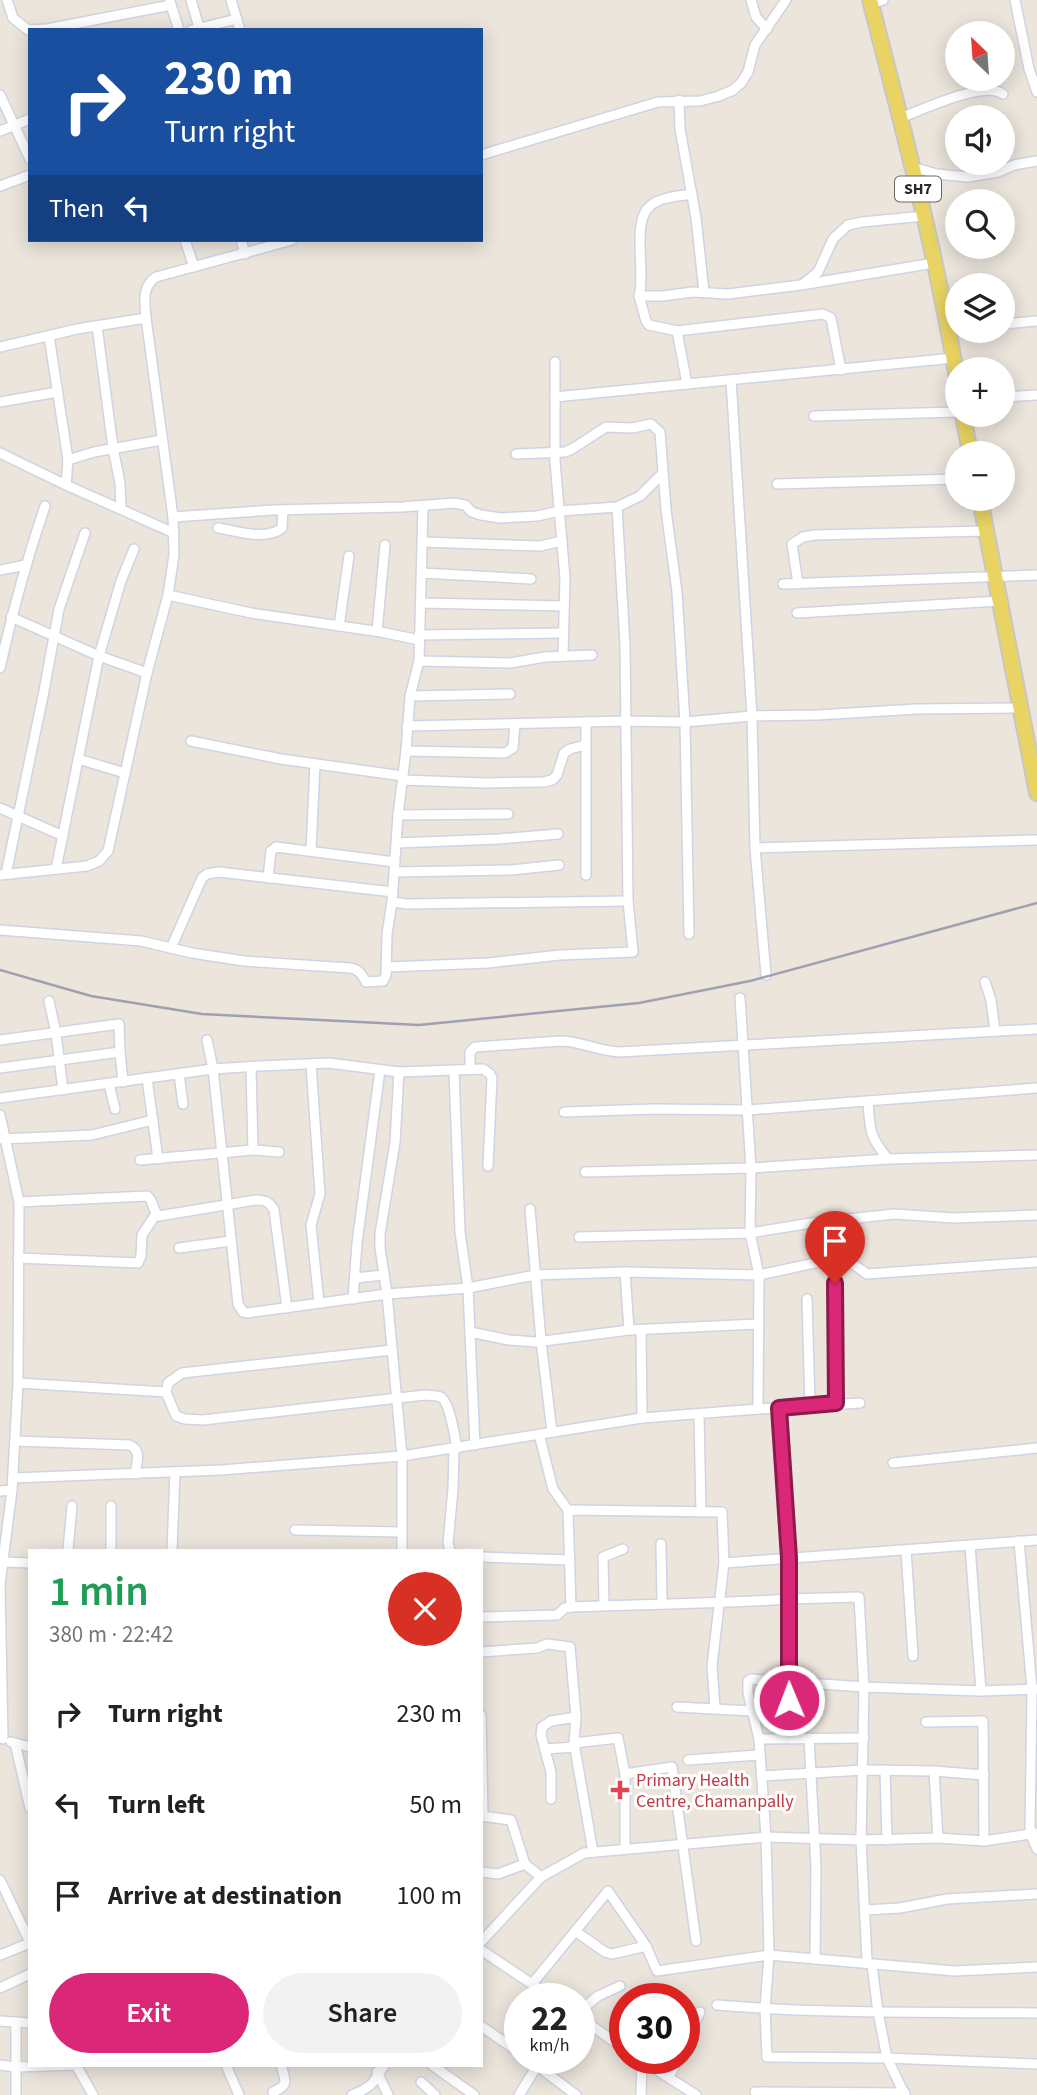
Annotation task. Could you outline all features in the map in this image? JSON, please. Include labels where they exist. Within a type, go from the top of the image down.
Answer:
[{"type":"main road","name":"SH7","points":[[875,2],[954,357]]},
{"type":"main road","points":[[982,511],[1037,793]]},
{"type":"street","points":[[7,0],[13,18],[28,30]]},
{"type":"street","points":[[191,0],[195,28]]},
{"type":"street","points":[[231,0],[239,28]]},
{"type":"street","points":[[751,0],[756,17],[767,29]]},
{"type":"street","points":[[483,154],[645,106],[678,100],[694,102],[733,90],[748,72],[755,45],[786,0]]},
{"type":"street","points":[[1015,0],[1029,69],[1037,92]]},
{"type":"street","points":[[52,28],[170,3],[178,28]]},
{"type":"street","points":[[199,28],[237,19]]},
{"type":"street","points":[[900,118],[972,92],[998,90],[1003,94]]},
{"type":"street","points":[[0,95],[28,155]]},
{"type":"street","points":[[678,100],[704,292]]},
{"type":"street","points":[[0,131],[28,120]]},
{"type":"street","points":[[912,167],[944,175],[968,177],[1037,161]]},
{"type":"street","points":[[0,186],[28,176]]},
{"type":"street","points":[[692,194],[659,201],[650,206],[641,221],[643,272],[639,296],[649,325],[677,331],[823,313],[831,318],[841,370]]},
{"type":"street","points":[[802,285],[818,272],[833,239],[848,225],[924,216]]},
{"type":"street","points":[[186,242],[194,267]]},
{"type":"street","points":[[242,242],[245,254]]},
{"type":"street","points":[[85,533],[63,595],[18,817],[3,874],[93,864],[108,851],[147,673],[168,595],[174,555],[173,517],[146,318],[145,290],[150,280],[285,242]]},
{"type":"street","points":[[639,296],[704,292],[728,295],[934,263]]},
{"type":"street","points":[[0,347],[146,318]]},
{"type":"street","points":[[1015,323],[1037,321]]},
{"type":"street","points":[[97,326],[120,483],[121,509]]},
{"type":"street","points":[[677,331],[687,384]]},
{"type":"street","points":[[49,336],[68,460],[66,485]]},
{"type":"street","points":[[555,397],[945,359]]},
{"type":"street","points":[[555,362],[555,453],[565,578],[563,656]]},
{"type":"street","points":[[731,380],[752,716],[755,848],[766,975]]},
{"type":"street","points":[[0,402],[57,392]]},
{"type":"street","points":[[1015,396],[1037,395]]},
{"type":"street","points":[[814,416],[945,412]]},
{"type":"street","points":[[516,454],[555,453],[572,449],[606,427],[632,428],[651,424],[660,432],[662,474],[677,592],[685,722],[689,934]]},
{"type":"street","points":[[68,460],[113,448],[162,440]]},
{"type":"street","points":[[0,453],[174,533]]},
{"type":"street","points":[[173,517],[454,503],[465,505],[472,512],[481,515],[500,518],[537,516],[560,511],[617,507],[640,496],[662,474]]},
{"type":"street","points":[[777,484],[945,479]]},
{"type":"street","points":[[0,668],[11,617],[45,506]]},
{"type":"street","points":[[0,930],[118,939],[244,961],[356,969],[362,973],[366,982],[383,981],[387,967],[387,934],[407,751],[410,696],[419,661],[423,506]]},
{"type":"street","points":[[387,967],[488,963],[560,955],[633,953],[628,901],[622,576],[617,507]]},
{"type":"street","points":[[218,528],[249,534],[274,534],[282,528],[283,510]]},
{"type":"street","points":[[798,584],[792,544],[803,537],[986,531]]},
{"type":"street","points":[[422,542],[540,546],[562,541]]},
{"type":"street","points":[[377,631],[385,545]]},
{"type":"street","points":[[56,869],[99,656],[121,581],[134,549]]},
{"type":"street","points":[[338,626],[349,556]]},
{"type":"street","points":[[0,570],[26,565]]},
{"type":"street","points":[[422,573],[531,579]]},
{"type":"street","points":[[783,584],[1037,575]]},
{"type":"street","points":[[168,595],[251,613],[419,637],[563,633]]},
{"type":"street","points":[[797,613],[1000,601]]},
{"type":"street","points":[[421,603],[564,606]]},
{"type":"street","points":[[11,617],[99,656],[147,673]]},
{"type":"street","points":[[419,661],[510,663],[592,655]]},
{"type":"street","points":[[410,696],[510,694]]},
{"type":"street","points":[[408,726],[685,722],[752,716],[917,709],[1022,708]]},
{"type":"street","points":[[586,722],[586,875]]},
{"type":"street","points":[[407,751],[505,753],[513,748],[515,723]]},
{"type":"street","points":[[191,741],[403,778],[485,783],[543,782],[552,779],[557,775],[564,754],[570,749],[585,746]]},
{"type":"street","points":[[78,759],[125,773]]},
{"type":"street","points":[[311,851],[315,764]]},
{"type":"street","points":[[0,808],[63,836]]},
{"type":"street","points":[[398,815],[508,814]]},
{"type":"street","points":[[397,844],[558,834]]},
{"type":"street","points":[[755,848],[1037,840]]},
{"type":"street","points":[[268,878],[273,849],[281,847],[394,867],[511,870],[559,865]]},
{"type":"street","points":[[171,947],[201,878],[219,872],[392,897],[407,904],[628,901]]},
{"type":"street","points":[[985,982],[991,1000],[995,1031]]},
{"type":"street","points":[[740,998],[751,1168],[750,1233],[759,1275],[758,1409]]},
{"type":"street","points":[[49,1001],[63,1090]]},
{"type":"street","points":[[0,1040],[119,1024],[123,1082]]},
{"type":"street","points":[[470,1069],[470,1052],[475,1047],[569,1041],[596,1050],[619,1052],[1037,1029]]},
{"type":"street","points":[[207,1040],[214,1069],[238,1304],[243,1312],[387,1294],[468,1288],[535,1275],[625,1272],[759,1275],[843,1257],[867,1274],[1037,1262]]},
{"type":"street","points":[[0,1068],[120,1052]]},
{"type":"street","points":[[0,1098],[251,1066],[329,1063],[399,1072],[470,1069],[487,1071],[492,1078],[488,1166]]},
{"type":"street","points":[[311,1064],[320,1179],[320,1194],[312,1225],[319,1303]]},
{"type":"street","points":[[251,1066],[253,1150]]},
{"type":"street","points":[[353,1299],[364,1185],[380,1070]]},
{"type":"street","points":[[454,1070],[460,1232],[468,1288],[475,1445]]},
{"type":"street","points":[[399,1072],[395,1142],[380,1248],[387,1294],[402,1456],[402,1549]]},
{"type":"street","points":[[180,1074],[183,1104]]},
{"type":"street","points":[[147,1078],[158,1159]]},
{"type":"street","points":[[109,1084],[115,1110]]},
{"type":"street","points":[[564,1112],[748,1110],[1037,1088]]},
{"type":"street","points":[[868,1101],[870,1130],[877,1146],[888,1159]]},
{"type":"street","points":[[0,1115],[3,1139],[19,1202],[18,1383],[13,1478],[3,1541],[0,1601],[1,1739],[28,1746]]},
{"type":"street","points":[[3,1139],[92,1135],[153,1119]]},
{"type":"street","points":[[140,1160],[253,1150],[279,1152]]},
{"type":"street","points":[[585,1172],[751,1168],[888,1159],[1037,1155]]},
{"type":"street","points":[[19,1202],[147,1196],[156,1214]]},
{"type":"street","points":[[156,1214],[165,1216],[256,1200],[265,1200],[271,1204],[287,1308]]},
{"type":"street","points":[[530,1209],[552,1432]]},
{"type":"street","points":[[18,1258],[138,1264],[142,1235],[156,1214]]},
{"type":"street","points":[[579,1237],[750,1233],[894,1214],[954,1218],[1037,1214]]},
{"type":"street","points":[[179,1248],[231,1241]]},
{"type":"street","points":[[835,1258],[836,1403]]},
{"type":"street","points":[[625,1272],[629,1330]]},
{"type":"street","points":[[355,1278],[384,1275]]},
{"type":"street","points":[[807,1299],[810,1405]]},
{"type":"street","points":[[470,1332],[509,1340],[541,1341],[629,1330],[758,1324]]},
{"type":"street","points":[[641,1330],[642,1418]]},
{"type":"street","points":[[392,1350],[182,1373],[168,1383],[166,1392],[176,1416],[203,1420],[425,1395],[442,1398],[447,1405],[456,1448],[450,1549]]},
{"type":"street","points":[[18,1383],[166,1392]]},
{"type":"street","points":[[13,1478],[220,1470],[402,1456],[642,1418],[860,1403]]},
{"type":"street","points":[[779,1408],[789,1558],[788,1681],[792,1739]]},
{"type":"street","points":[[699,1414],[701,1512]]},
{"type":"street","points":[[539,1434],[554,1489],[568,1510],[571,1607]]},
{"type":"street","points":[[15,1441],[129,1444],[138,1454],[135,1474]]},
{"type":"street","points":[[893,1464],[1037,1448]]},
{"type":"street","points":[[172,1549],[175,1472]]},
{"type":"street","points":[[0,1491],[12,1490]]},
{"type":"street","points":[[68,1549],[72,1506]]},
{"type":"street","points":[[111,1506],[111,1549]]},
{"type":"street","points":[[568,1510],[722,1512],[724,1563],[712,1666],[715,1709]]},
{"type":"street","points":[[295,1530],[401,1532]]},
{"type":"street","points":[[724,1563],[1037,1540]]},
{"type":"street","points":[[1019,1541],[1035,1689],[1034,1833],[1037,1849]]},
{"type":"street","points":[[661,1544],[662,1603]]},
{"type":"street","points":[[970,1546],[981,1691]]},
{"type":"street","points":[[604,1606],[603,1557],[623,1549]]},
{"type":"street","points":[[906,1550],[913,1656]]},
{"type":"street","points":[[483,1557],[569,1560]]},
{"type":"street","points":[[3,1562],[28,1563]]},
{"type":"street","points":[[483,1617],[557,1615],[565,1608],[571,1607],[662,1603],[718,1604],[859,1597],[864,1687],[861,1840],[867,1961],[872,1965],[887,2058],[905,2094],[755,2092]]},
{"type":"street","points":[[483,1652],[537,1648],[547,1644],[570,1647],[576,1717],[574,1745],[593,1852]]},
{"type":"street","points":[[1035,1689],[981,1691],[864,1687],[751,1679],[748,1681],[748,1693],[759,1739],[758,1755],[766,1837],[769,1955],[765,2009],[766,2057],[887,2058],[1037,2064]]},
{"type":"street","points":[[677,1707],[752,1711]]},
{"type":"street","points":[[551,1799],[551,1772],[541,1735],[542,1727],[551,1721],[576,1717]]},
{"type":"street","points":[[926,1722],[983,1721],[984,1841]]},
{"type":"street","points":[[545,1749],[618,1738],[625,1774],[625,1848]]},
{"type":"street","points":[[809,1738],[816,1867],[815,1959]]},
{"type":"street","points":[[759,1739],[864,1738]]},
{"type":"street","points":[[15,1743],[28,1799]]},
{"type":"street","points":[[688,1760],[758,1755]]},
{"type":"street","points":[[625,1774],[671,1767],[696,1941]]},
{"type":"street","points":[[761,1776],[864,1770],[984,1775]]},
{"type":"street","points":[[885,1770],[887,1840]]},
{"type":"street","points":[[934,1771],[938,1838]]},
{"type":"street","points":[[483,1816],[511,1820],[525,1864],[541,1877]]},
{"type":"street","points":[[483,1940],[541,1877],[584,1853],[766,1837],[861,1840],[938,1838],[984,1841],[1034,1833]]},
{"type":"street","points":[[483,1873],[498,1874],[525,1864]]},
{"type":"street","points":[[0,1880],[28,1939]]},
{"type":"street","points":[[533,1983],[608,1891],[646,1946],[657,1972],[769,1955],[955,1971],[1037,1967]]},
{"type":"street","points":[[865,1910],[900,1908],[947,1899],[1037,1894]]},
{"type":"street","points":[[575,1931],[612,1954],[646,1946]]},
{"type":"street","points":[[0,1955],[28,1944]]},
{"type":"street","points":[[483,1951],[530,1983]]},
{"type":"street","points":[[0,1988],[28,1975]]},
{"type":"street","points":[[717,2005],[878,2012],[1037,2013]]},
{"type":"street","points":[[0,2021],[28,2023]]},
{"type":"street","points":[[16,2022],[16,2095]]},
{"type":"street","points":[[595,2026],[609,2037]]},
{"type":"street","points":[[483,2027],[504,2042]]},
{"type":"street","points":[[0,2065],[28,2067]]},
{"type":"street","points":[[76,2067],[93,2095]]},
{"type":"street","points":[[227,2067],[239,2095]]},
{"type":"street","points":[[273,2092],[284,2087],[281,2067]]},
{"type":"street","points":[[352,2095],[363,2091],[374,2081],[381,2067]]},
{"type":"street","points":[[381,2067],[388,2095]]},
{"type":"street","points":[[435,2067],[474,2095]]},
{"type":"street","points":[[519,2095],[532,2074]]},
{"type":"street","points":[[554,2074],[576,2095]]},
{"type":"street","points":[[640,2074],[641,2095]]},
{"type":"street","points":[[664,2074],[696,2095]]},
{"type":"street","points":[[421,2082],[435,2095]]},
{"type":"railway","points":[[0,970],[91,996],[202,1014],[419,1025],[639,1003],[750,981],[1037,903]]},
{"type":"place","name":"Primary Health Centre, Chamanpally","points":[[620,1790]]},
{"type":"route","points":[[789,1700],[789,1558],[779,1408],[836,1403],[835,1283]]}]
